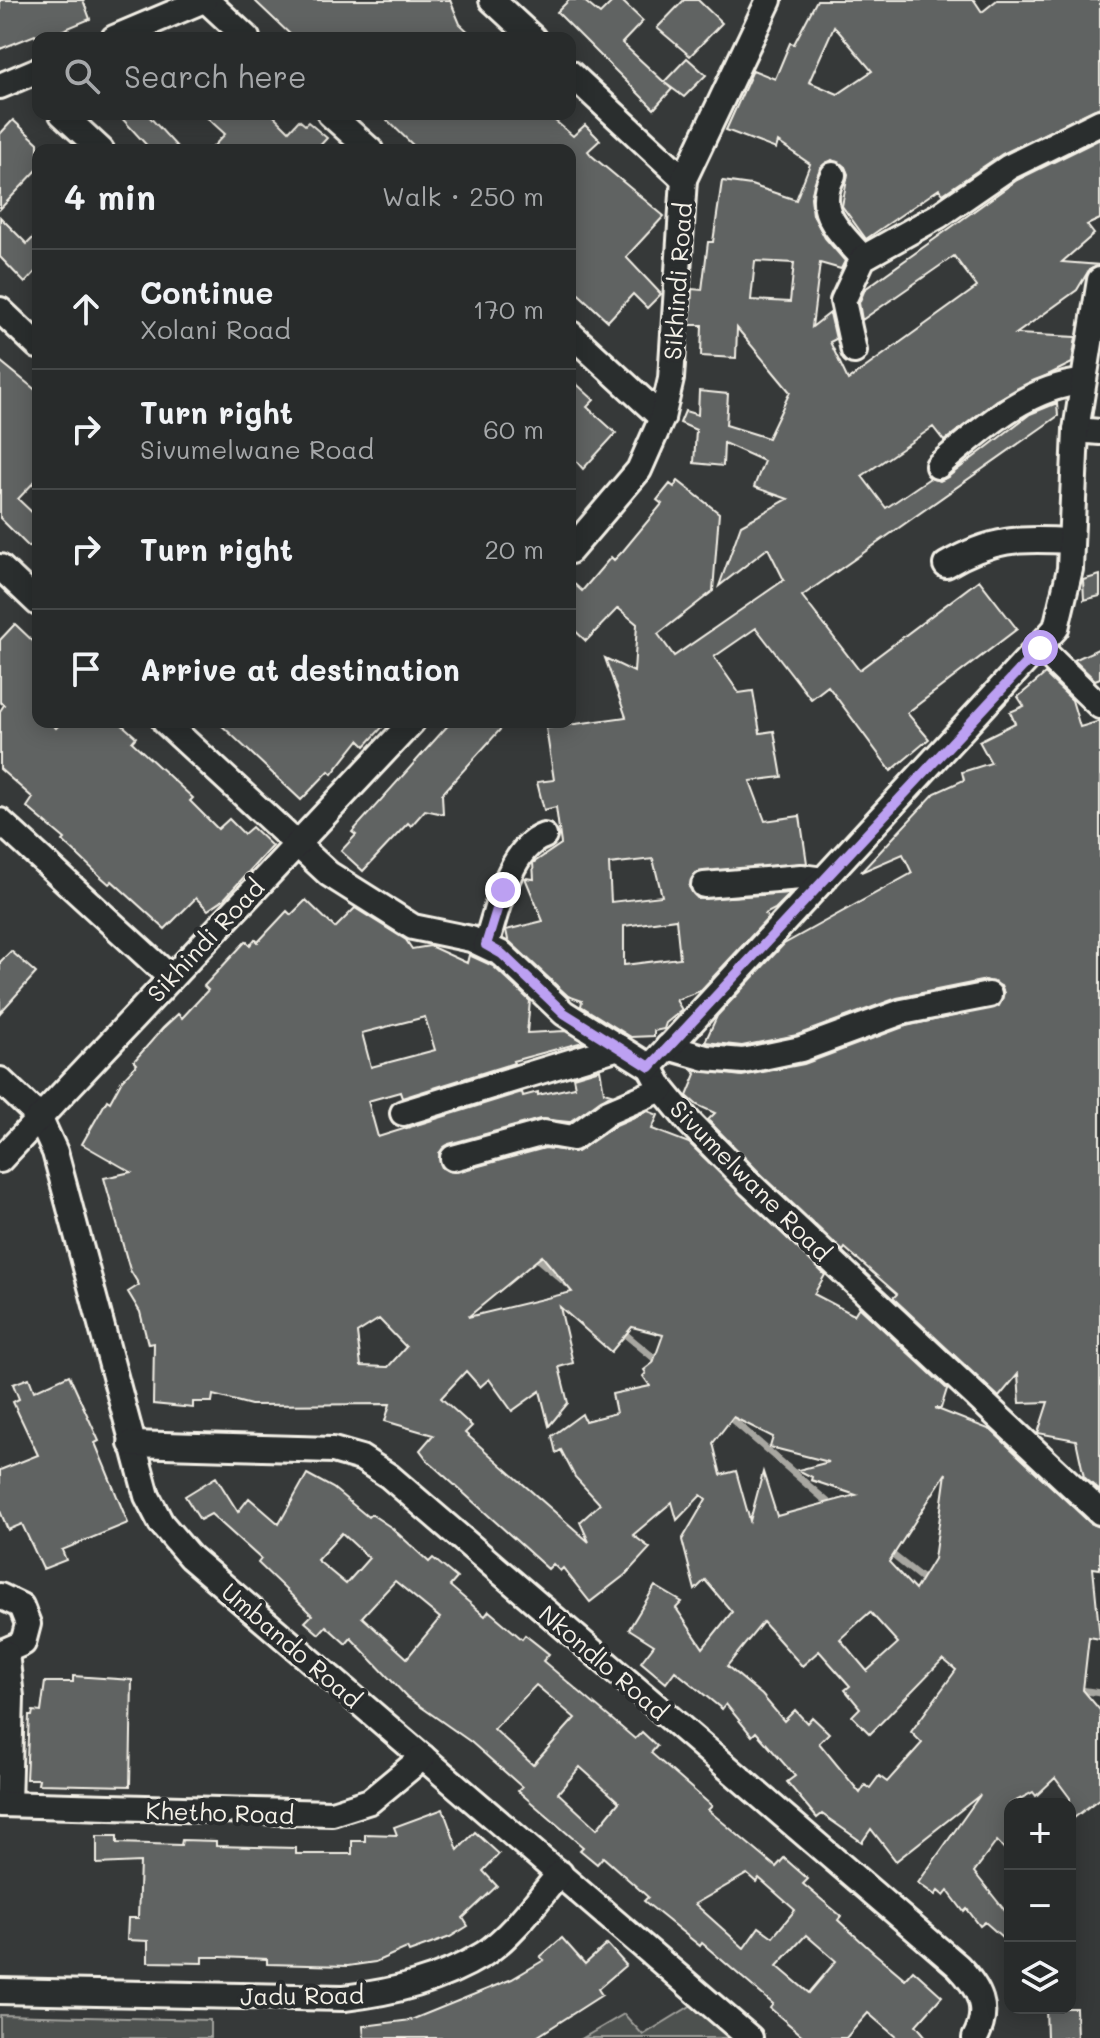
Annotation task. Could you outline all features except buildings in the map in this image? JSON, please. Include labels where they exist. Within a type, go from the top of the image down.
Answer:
[{"type":"street","points":[[128,32],[205,0],[240,32]]},
{"type":"street","points":[[492,0],[527,32]]},
{"type":"street","name":"Sikhindi Road","points":[[576,544],[639,470],[662,418],[671,379],[684,179],[766,1]]},
{"type":"street","points":[[0,86],[32,79]]},
{"type":"street","points":[[576,79],[684,179]]},
{"type":"street","points":[[68,120],[94,144]]},
{"type":"street","points":[[337,120],[363,144]]},
{"type":"street","points":[[854,351],[843,301],[863,258],[938,216],[1009,167],[1100,122]]},
{"type":"street","points":[[833,175],[824,191],[823,201],[840,232],[863,258]]},
{"type":"street","points":[[650,1067],[1056,628],[1063,602],[1088,431],[1083,382],[1100,280]]},
{"type":"street","points":[[0,310],[32,340]]},
{"type":"street","points":[[576,339],[662,418]]},
{"type":"street","points":[[938,466],[1025,400],[1053,386],[1083,382]]},
{"type":"street","points":[[946,565],[976,547],[997,541],[1071,541]]},
{"type":"street","points":[[0,567],[32,597]]},
{"type":"street","points":[[1040,648],[1100,706]]},
{"type":"street","name":"Sivumelwane Road","points":[[171,728],[329,874],[413,927],[443,931],[486,945],[502,954],[564,1013],[650,1067],[662,1089],[750,1184],[1100,1512]]},
{"type":"street","name":"Sikhindi Road","points":[[0,1160],[406,728]]},
{"type":"street","points":[[0,821],[171,978]]},
{"type":"street","points":[[486,945],[503,890],[523,851],[530,842],[544,836]]},
{"type":"street","points":[[704,885],[801,877],[824,880]]},
{"type":"street","points":[[668,1047],[706,1058],[743,1061],[801,1049],[902,1012],[989,995]]},
{"type":"street","points":[[403,1113],[619,1047]]},
{"type":"street","points":[[0,1080],[39,1117]]},
{"type":"street","points":[[453,1158],[544,1133],[573,1138],[608,1112],[662,1089]]},
{"type":"street","name":"Umbando Road","points":[[39,1117],[55,1152],[131,1444],[147,1496],[161,1523],[190,1557],[750,2038]]},
{"type":"street","name":"Nkondlo Road","points":[[131,1444],[333,1450],[361,1458],[389,1476],[958,1966],[975,1986],[983,2004],[983,2018],[975,2038]]},
{"type":"street","points":[[0,1596],[21,1606],[28,1624],[23,1643],[3,1653],[12,1724],[4,1804]]},
{"type":"street","name":"Khetho Road","points":[[4,1804],[296,1815],[332,1813],[370,1801],[423,1757]]},
{"type":"street","name":"Jadu Road","points":[[0,1991],[344,1998],[399,1991],[442,1975],[486,1952],[560,1873]]},
{"type":"shaded area","points":[[692,2005],[730,2038],[583,2038],[624,2014],[643,2035]]},
{"type":"shaded area","points":[[0,2015],[210,2020],[210,2038],[0,2038]]},
{"type":"waterway","points":[[533,1255],[566,1283]]},
{"type":"waterway","points":[[620,1330],[660,1363]]},
{"type":"waterway","points":[[727,1415],[832,1506]]},
{"type":"waterway","points":[[889,1552],[929,1584]]},
{"type":"waterway","points":[[1074,1689],[1100,1693]]},
{"type":"route","points":[[503,890],[486,945],[502,954],[530,984],[564,1013],[650,1067],[1040,648]]}]
